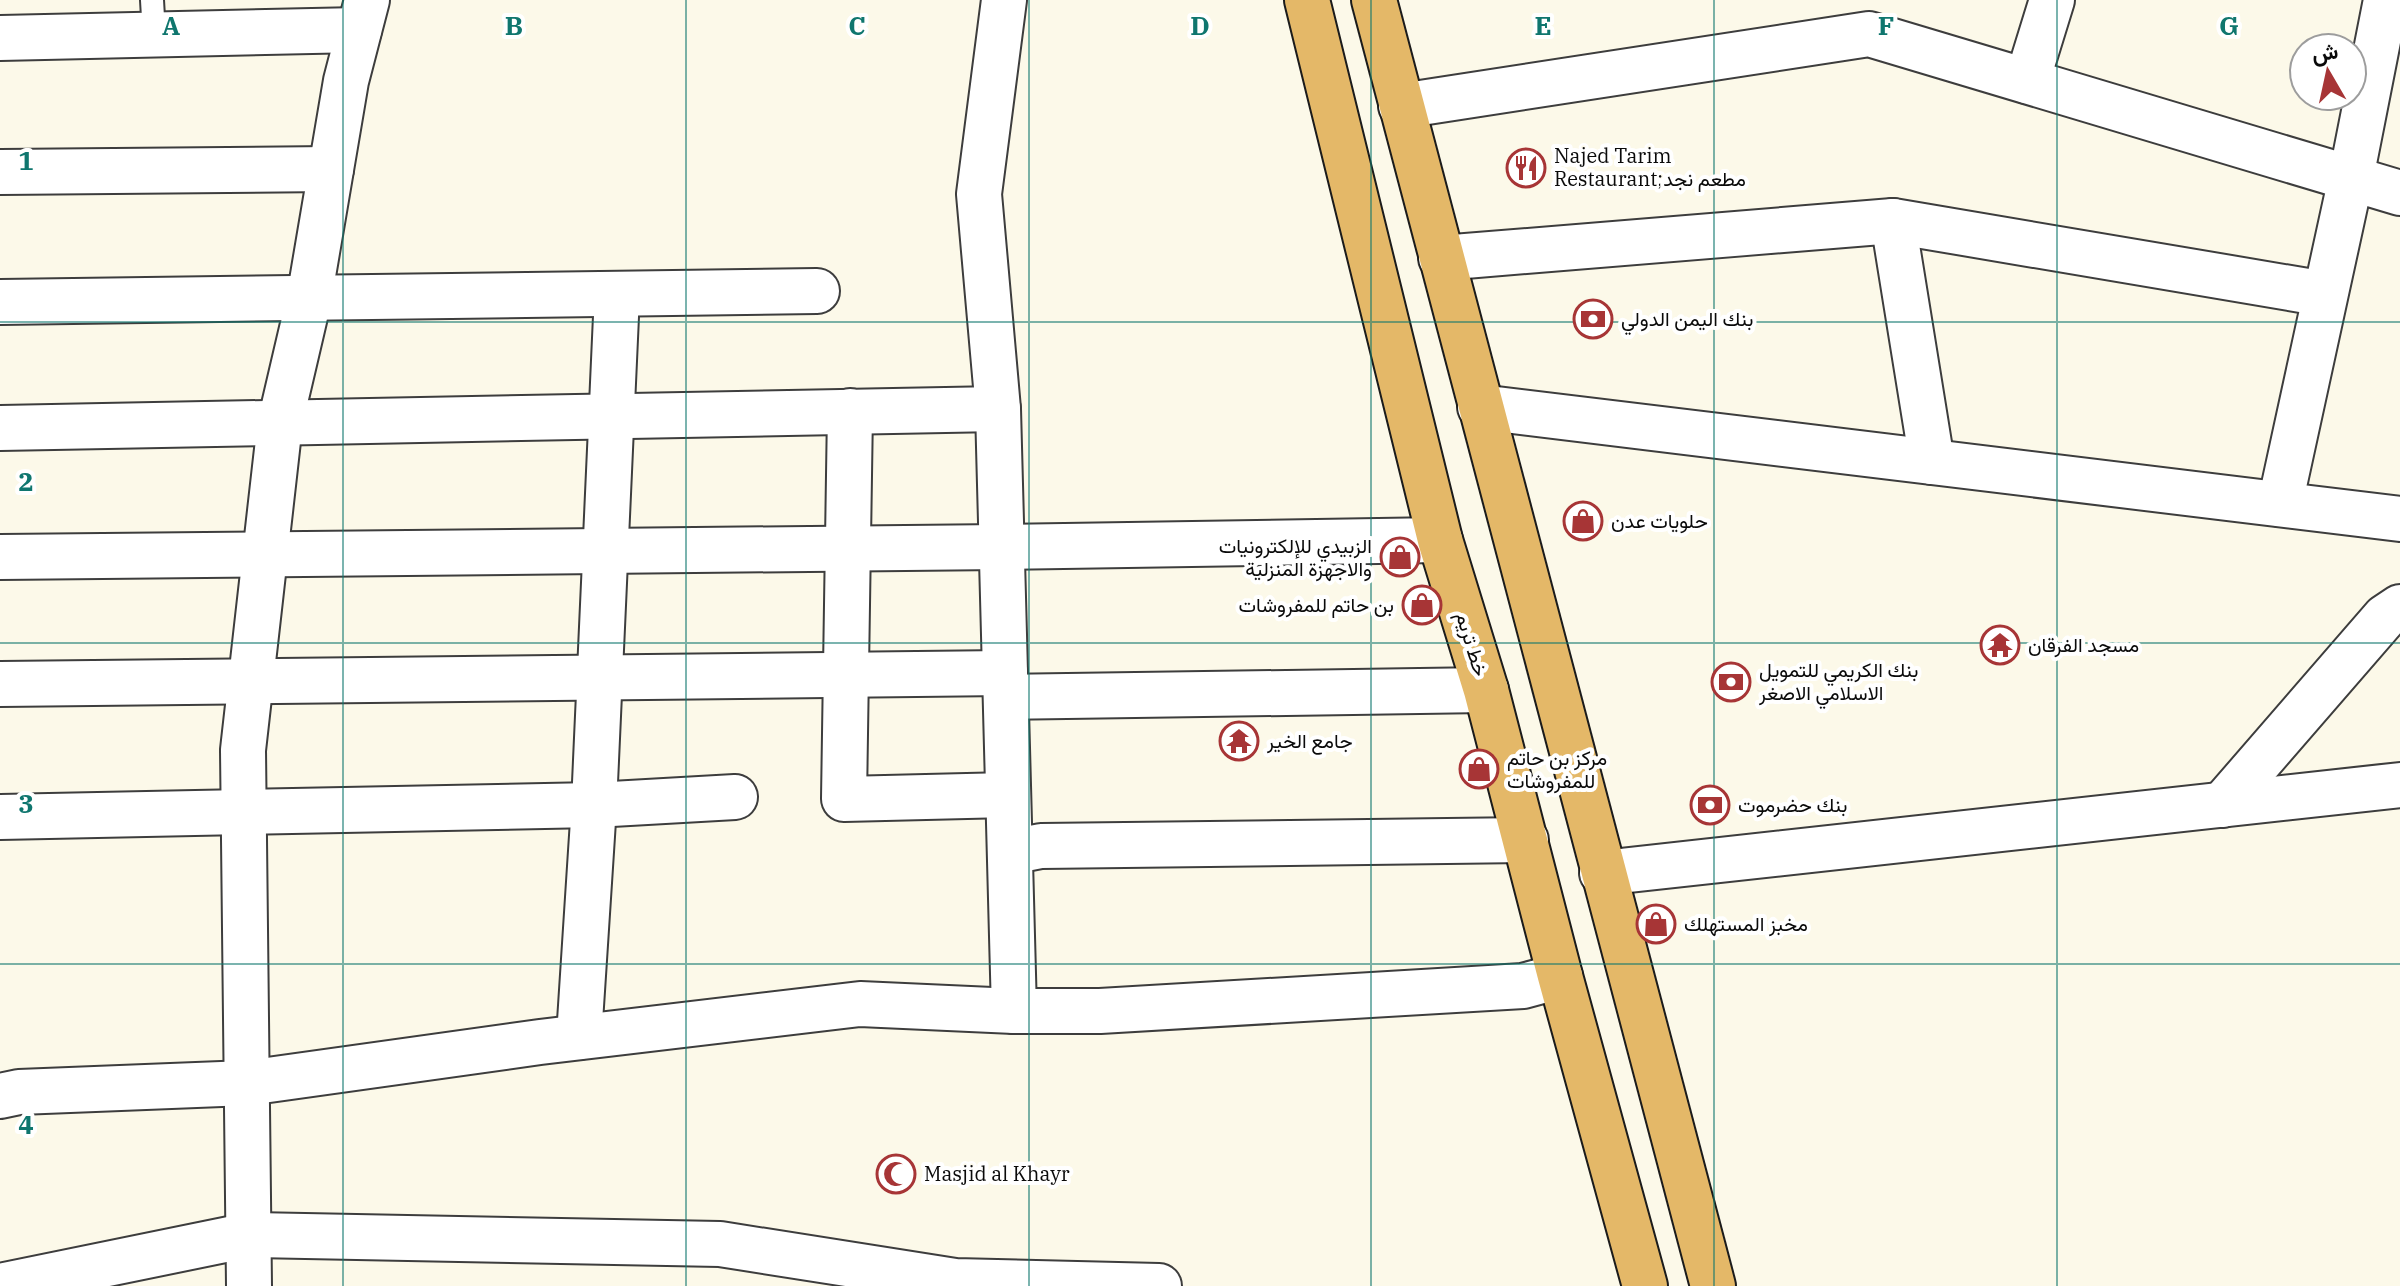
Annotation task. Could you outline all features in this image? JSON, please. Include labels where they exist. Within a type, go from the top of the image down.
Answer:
[{"type":"highway","name":"خط تريم","points":[[1307,0],[1440,540],[1486,690],[1645,1286]]},
{"type":"highway","points":[[1374,0],[1713,1286]]},
{"type":"street","points":[[1004,0],[979,194],[998,409],[1014,1011]]},
{"type":"street","points":[[2027,81],[2052,0]]},
{"type":"street","points":[[2280,504],[2386,0]]},
{"type":"street","points":[[0,38],[153,17],[363,15],[346,81],[309,299],[280,423],[243,750],[249,1286]]},
{"type":"street","points":[[1401,106],[1869,34],[2400,193]]},
{"type":"street","points":[[0,172],[331,169]]},
{"type":"street","points":[[1441,258],[1893,221],[2325,294]]},
{"type":"street","points":[[1893,221],[1932,462]]},
{"type":"street","points":[[0,302],[817,291]]},
{"type":"street","points":[[579,1037],[594,805],[617,294]]},
{"type":"street","points":[[1480,407],[2400,519]]},
{"type":"street","points":[[0,428],[998,409]]},
{"type":"street","points":[[850,411],[844,799],[1008,795]]},
{"type":"street","points":[[0,557],[1440,540]]},
{"type":"street","points":[[2222,805],[2385,617],[2400,607]]},
{"type":"street","points":[[0,684],[846,674],[1005,685],[1486,690]]},
{"type":"street","points":[[1602,873],[2400,785]]},
{"type":"street","points":[[0,817],[594,805],[735,797]]},
{"type":"street","points":[[1010,852],[1041,846],[1526,840]]},
{"type":"street","points":[[0,1096],[19,1092],[247,1083],[579,1037],[860,1004],[1014,1011],[1100,1011],[1523,986],[1560,976]]},
{"type":"street","points":[[0,1286],[249,1235],[720,1244],[955,1281],[1159,1286]]},
{"type":"place","name":"Najed Tarim Restaurant;مطعم نجد","points":[[1526,168]]},
{"type":"place","name":"بنك اليمن الدولي","points":[[1593,319]]},
{"type":"place","name":"حلويات عدن","points":[[1583,521]]},
{"type":"place","name":"الزبيدي للإلكترونيات والاجهزة المنزلية","points":[[1400,557]]},
{"type":"place","name":"بن حاتم للمفروشات","points":[[1422,605]]},
{"type":"place","name":"مسجد الفرقان","points":[[2000,645]]},
{"type":"place","name":"بنك الكريمي للتمويل الاسلامي الاصغر","points":[[1731,682]]},
{"type":"place","name":"جامع الخير","points":[[1239,741]]},
{"type":"place","name":"مركز بن حاتم للمفروشات","points":[[1479,769]]},
{"type":"place","name":"بنك حضرموت","points":[[1710,805]]},
{"type":"place","name":"مخبز المستهلك","points":[[1656,924]]},
{"type":"place","name":"Masjid al Khayr","points":[[896,1174]]}]
